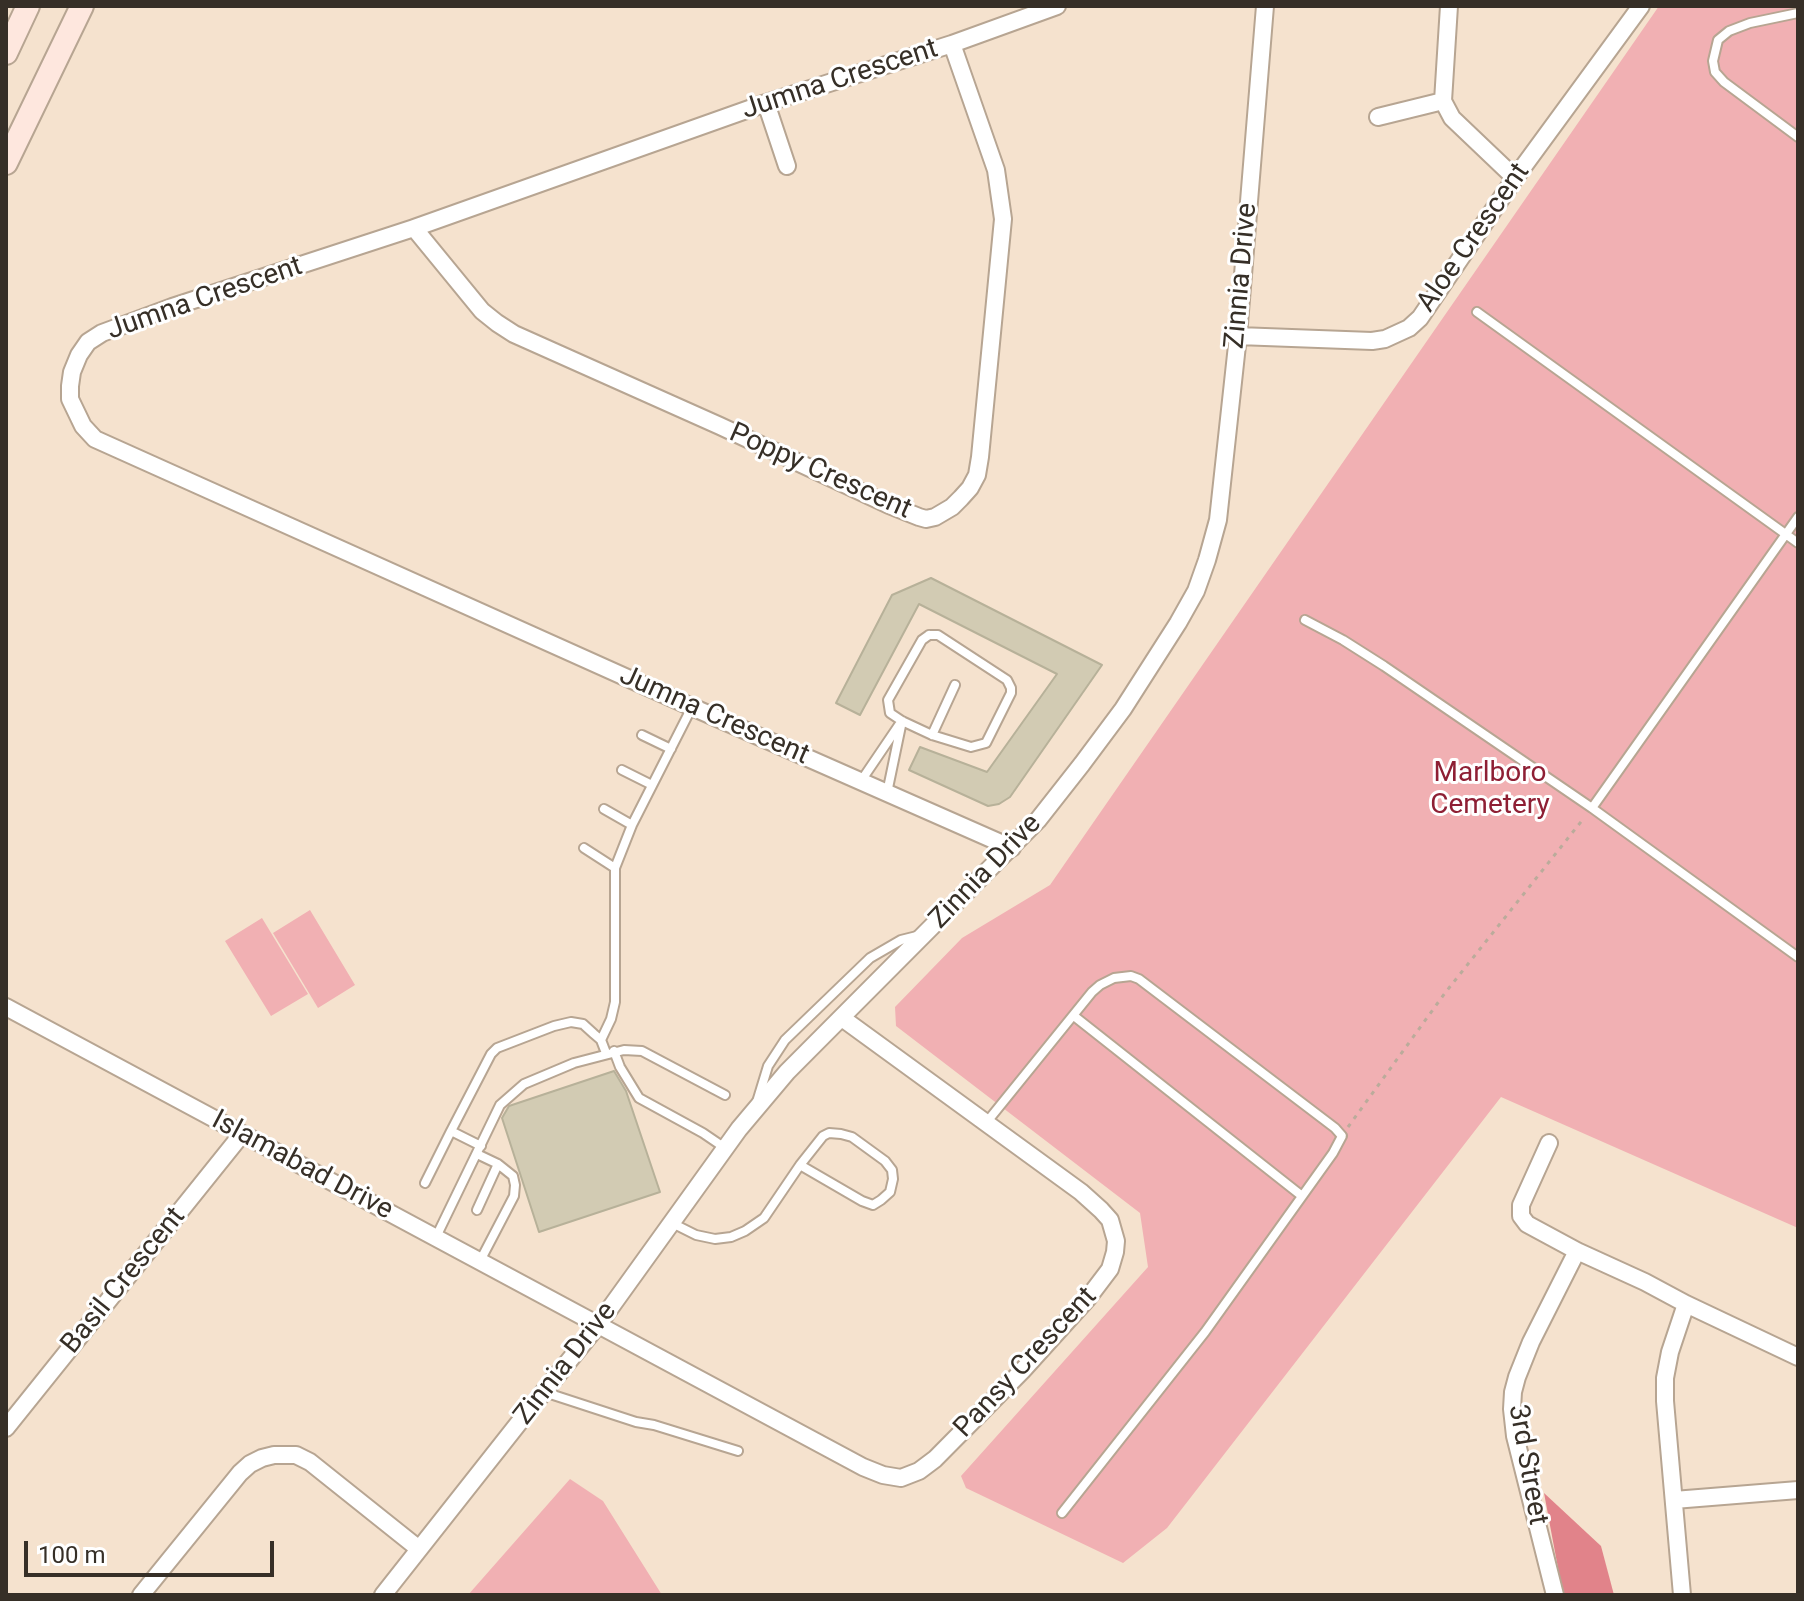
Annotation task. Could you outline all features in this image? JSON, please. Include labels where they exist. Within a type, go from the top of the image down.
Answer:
[{"type":"main road","points":[[6,53],[28,6]]},
{"type":"main road","points":[[6,163],[82,6]]},
{"type":"street","name":"Jumna Crescent","points":[[1012,848],[95,439],[83,426],[70,399],[70,386],[79,355],[88,342],[102,333],[414,228],[766,103],[952,44],[1057,6]]},
{"type":"street","name":"Zinnia Drive","points":[[383,1595],[598,1325],[725,1148],[787,1072],[1012,848],[1058,796],[1115,720],[1196,591],[1218,520],[1238,336],[1265,6]]},
{"type":"street","points":[[1449,6],[1443,101],[1452,118],[1515,178]]},
{"type":"street","name":"Aloe Crescent","points":[[1238,336],[1372,341],[1385,339],[1409,328],[1420,318],[1515,178],[1641,6]]},
{"type":"street","name":"Poppy Crescent","points":[[414,228],[482,311],[514,334],[889,505],[926,519],[935,517],[952,507],[970,488],[977,475],[1003,219],[996,170],[952,44]]},
{"type":"street","points":[[1378,117],[1443,101]]},
{"type":"street","points":[[766,103],[787,166]]},
{"type":"street","name":"Islamabad Drive","points":[[6,1007],[598,1325]]},
{"type":"street","name":"Pansy Crescent","points":[[598,1325],[863,1467],[901,1478],[919,1471],[935,1459],[1088,1298],[1110,1269],[1115,1252],[1114,1230],[1110,1220],[1081,1192],[842,1018]]},
{"type":"street","name":"Basil Crescent","points":[[6,1428],[242,1134]]},
{"type":"street","points":[[1549,1143],[1521,1205],[1521,1216],[1527,1224],[1798,1357]]},
{"type":"street","name":"3rd Street","points":[[1555,1595],[1515,1436],[1513,1392],[1531,1342],[1577,1251]]},
{"type":"street","points":[[1682,1595],[1665,1378],[1686,1304]]},
{"type":"street","points":[[141,1595],[240,1473],[250,1464],[274,1455],[296,1455],[310,1462],[419,1549]]},
{"type":"street","points":[[1674,1500],[1798,1490]]},
{"type":"lane","points":[[1798,13],[1750,23],[1729,31],[1718,40],[1713,61],[1715,72],[1724,82],[1798,137]]},
{"type":"lane","points":[[1477,312],[1798,543]]},
{"type":"lane","points":[[1592,808],[1798,517]]},
{"type":"lane","points":[[1305,620],[1384,666],[1592,808],[1798,957]]},
{"type":"lane","points":[[929,635],[938,635],[1007,680],[1011,693],[986,743],[971,747],[932,735],[890,713],[888,700],[922,640],[929,635]]},
{"type":"lane","points":[[932,735],[955,685]]},
{"type":"lane","points":[[601,1040],[615,1002],[615,868],[632,825],[692,707]]},
{"type":"lane","points":[[861,781],[902,721]]},
{"type":"lane","points":[[887,793],[902,721]]},
{"type":"lane","points":[[642,735],[671,749]]},
{"type":"lane","points":[[622,770],[652,785]]},
{"type":"lane","points":[[604,809],[632,825]]},
{"type":"lane","points":[[584,848],[615,868]]},
{"type":"lane","points":[[755,1110],[768,1066],[785,1040],[870,958],[901,940],[926,934]]},
{"type":"lane","points":[[986,1123],[1100,985],[1131,976],[1139,979],[1342,1136],[1205,1332],[1062,1513]]},
{"type":"lane","points":[[1074,1016],[1302,1196]]},
{"type":"lane","points":[[425,1183],[491,1054],[497,1048],[571,1022],[583,1024],[601,1040],[639,1098],[725,1148]]},
{"type":"lane","points":[[435,1238],[500,1105],[524,1084],[574,1063],[624,1050],[642,1051],[725,1095]]},
{"type":"lane","points":[[451,1131],[513,1176],[515,1185],[514,1196],[479,1261]]},
{"type":"lane","points":[[672,1223],[696,1235],[715,1239],[745,1231],[764,1218],[800,1165],[823,1136],[829,1133],[852,1137],[885,1161],[892,1170],[893,1179],[890,1192],[873,1205],[800,1165]]},
{"type":"lane","points":[[477,1210],[498,1164]]},
{"type":"lane","points":[[543,1392],[738,1451]]},
{"type":"path","points":[[1342,1136],[1445,993],[1592,808]]},
{"type":"green space","name":"Marlboro Cemetery","points":[[1659,6],[1798,6],[1798,1228],[1501,1097],[1167,1528],[1123,1563],[966,1488],[961,1476],[1148,1267],[1140,1213],[896,1026],[895,1007],[962,938],[1050,885]]},
{"type":"green space","points":[[310,910],[355,985],[318,1008],[273,933]]},
{"type":"green space","points":[[262,918],[308,994],[271,1016],[225,941]]},
{"type":"green space","points":[[570,1479],[603,1501],[662,1595],[468,1595]]},
{"type":"shaded area","points":[[1544,1493],[1601,1546],[1614,1595],[1563,1595]]},
{"type":"building","points":[[931,578],[1102,665],[1010,797],[999,804],[988,806],[909,770],[920,747],[987,772],[1057,674],[919,604],[860,715],[836,703],[892,595]]},
{"type":"building","points":[[614,1071],[626,1091],[660,1192],[539,1232],[502,1118],[509,1106]]}]
